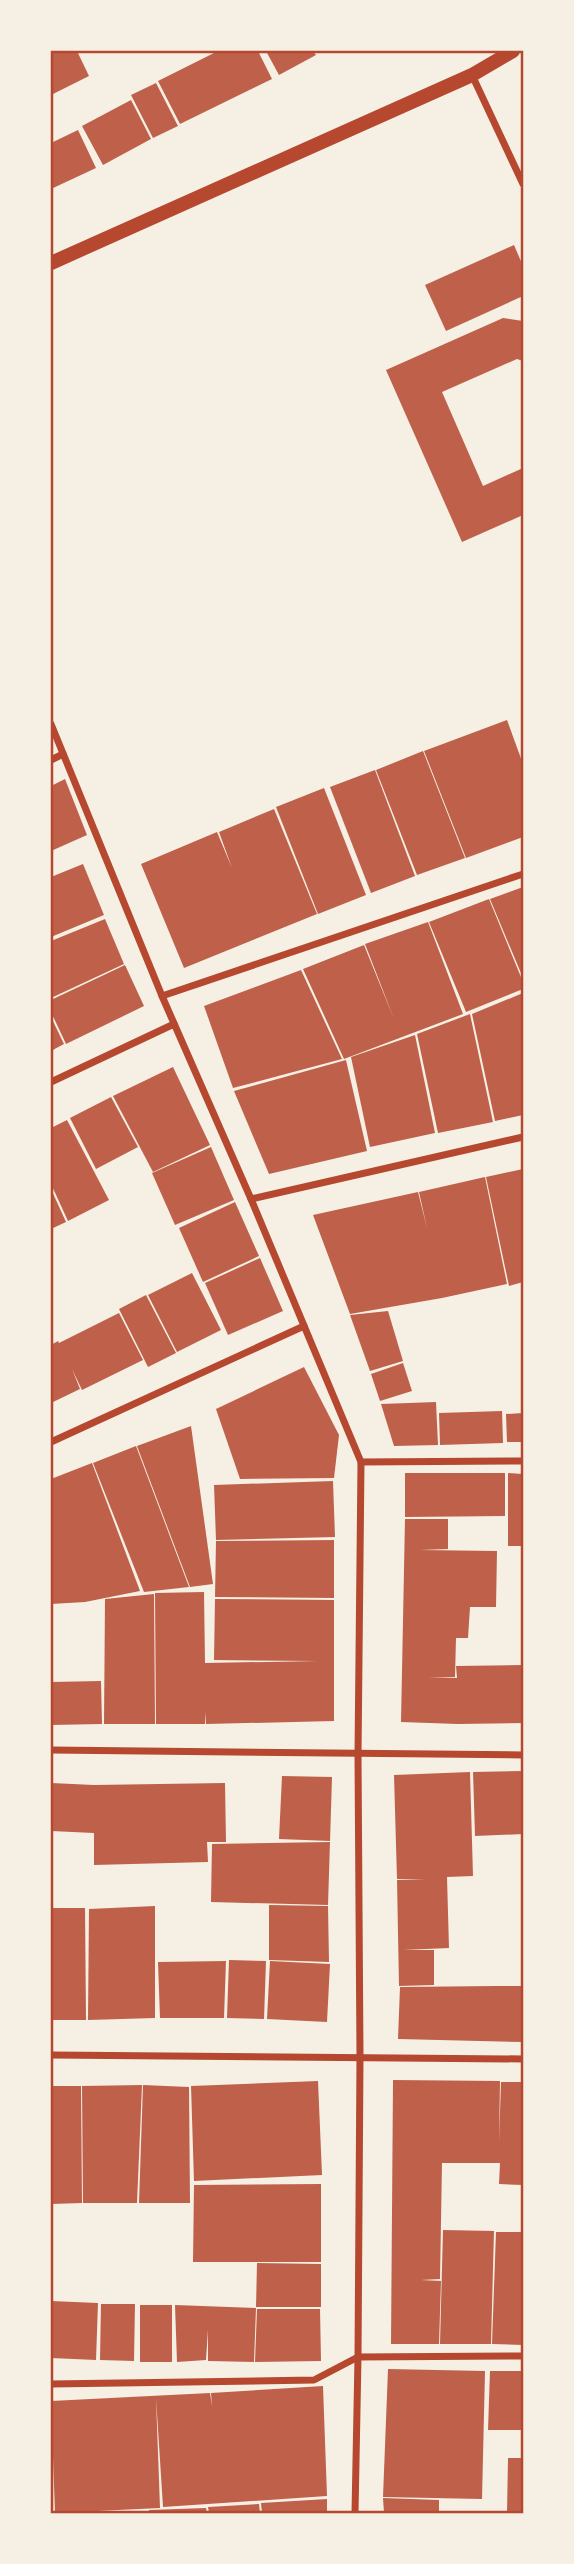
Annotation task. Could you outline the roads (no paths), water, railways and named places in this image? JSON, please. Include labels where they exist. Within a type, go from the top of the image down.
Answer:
[{"type":"main road","points":[[51,263],[472,75],[513,51]]},
{"type":"street","points":[[472,75],[523,184]]},
{"type":"street","points":[[51,724],[162,996],[251,1199],[361,1462],[358,1755],[360,2057],[355,2513]]},
{"type":"street","points":[[51,760],[63,754]]},
{"type":"street","points":[[162,996],[523,874]]},
{"type":"street","points":[[51,1082],[174,1024]]},
{"type":"street","points":[[251,1199],[523,1137]]},
{"type":"street","points":[[51,1442],[304,1326]]},
{"type":"street","points":[[361,1462],[523,1461]]},
{"type":"street","points":[[51,1750],[523,1755]]},
{"type":"street","points":[[51,2055],[523,2059]]},
{"type":"street","points":[[51,2384],[314,2380],[358,2357],[523,2356]]}]
